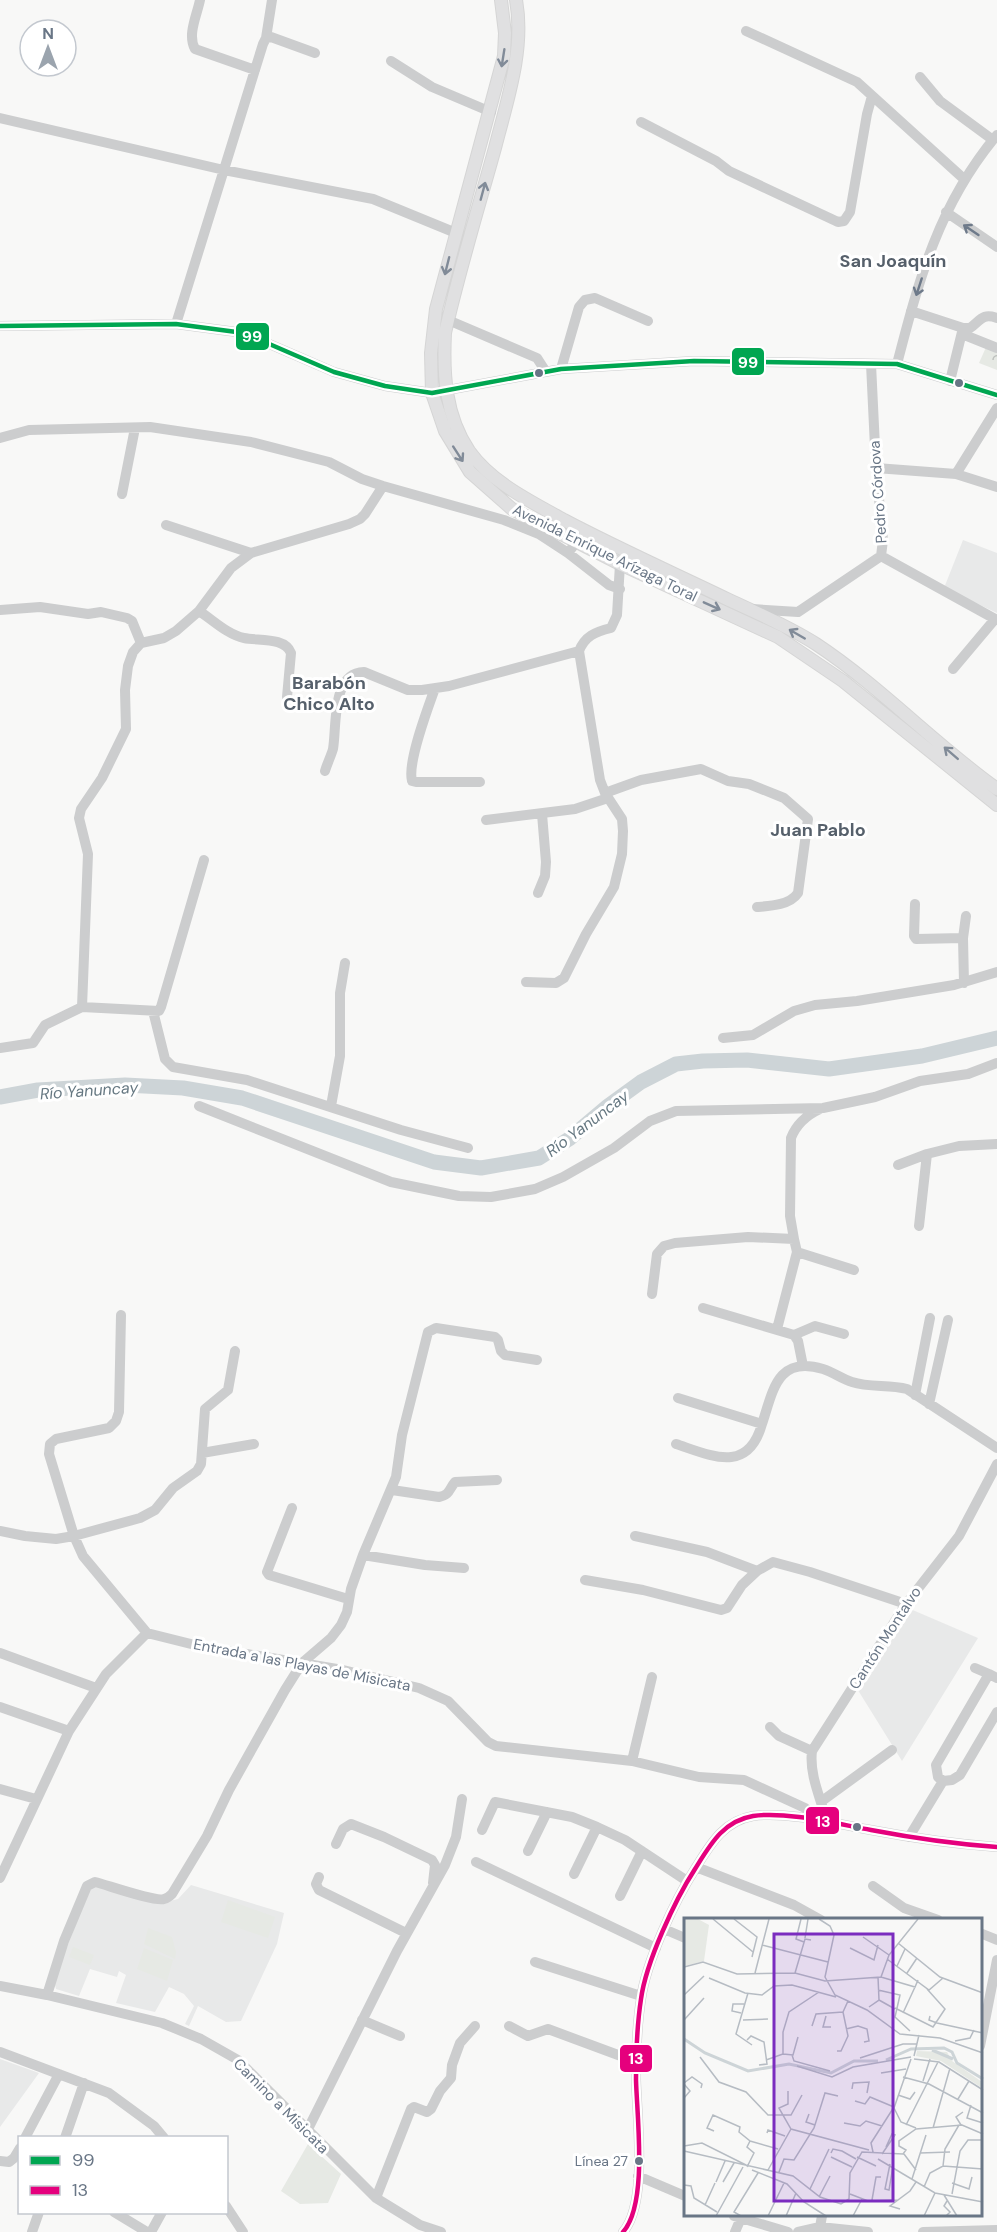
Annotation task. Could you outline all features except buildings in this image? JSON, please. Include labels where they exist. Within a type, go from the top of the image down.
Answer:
[{"type":"main road","name":"Avenida Enrique Arízaga Toral","points":[[501,0],[506,33],[504,56],[491,112],[436,309],[431,353],[432,393],[445,431],[470,472],[512,509],[620,564],[749,622],[801,651],[860,695],[997,805]]},
{"type":"main road","name":"Avenida Enrique Arízaga Toral","points":[[518,4],[514,68],[508,98],[448,320],[443,364],[446,392],[453,418],[462,438],[486,469],[504,485],[529,501],[585,531],[748,608],[816,645],[898,707],[997,789]]},
{"type":"street","points":[[200,0],[191,42],[195,49],[255,70]]},
{"type":"street","points":[[176,324],[266,38],[272,0]]},
{"type":"street","points":[[746,31],[857,82],[964,179]]},
{"type":"street","points":[[266,38],[271,37],[315,53]]},
{"type":"street","points":[[392,62],[432,87],[491,112]]},
{"type":"street","points":[[897,364],[911,311],[946,212],[964,179],[995,137],[940,100],[920,77]]},
{"type":"street","points":[[641,122],[693,148],[729,171],[838,222],[843,221],[850,212],[872,96]]},
{"type":"street","points":[[0,118],[224,170],[373,199],[456,233]]},
{"type":"street","points":[[946,212],[997,247]]},
{"type":"street","points":[[561,369],[579,307],[585,300],[595,298],[648,321]]},
{"type":"street","points":[[911,311],[963,331],[997,348]]},
{"type":"street","points":[[963,331],[988,315],[997,318]]},
{"type":"street","points":[[448,320],[537,358],[546,372]]},
{"type":"street","points":[[0,326],[176,324],[244,333],[334,372],[385,386],[432,393],[561,369],[694,361],[897,364],[997,395]]},
{"type":"street","points":[[950,381],[963,331]]},
{"type":"street","name":"Pedro Córdova","points":[[748,608],[798,612],[880,556],[883,540],[876,468],[871,364]]},
{"type":"street","points":[[956,474],[997,408]]},
{"type":"street","points":[[122,494],[135,428]]},
{"type":"street","points":[[0,438],[29,430],[135,428],[169,430],[251,442],[329,462],[383,486],[504,520],[539,534],[609,585],[620,589]]},
{"type":"street","points":[[876,468],[956,474],[997,487]]},
{"type":"street","points":[[82,1007],[88,854],[80,818],[81,809],[102,778],[126,729],[125,690],[128,666],[133,652],[141,643],[164,638],[176,631],[199,611],[231,568],[251,553],[360,519],[383,486]]},
{"type":"street","points":[[166,525],[251,553]]},
{"type":"street","points":[[568,553],[585,531]]},
{"type":"street","points":[[880,556],[996,620],[953,669]]},
{"type":"street","points":[[526,982],[556,983],[564,978],[586,934],[614,887],[622,854],[621,819],[600,780],[579,651],[584,640],[596,632],[611,628],[617,615],[620,564]]},
{"type":"street","points":[[0,610],[40,607],[88,614],[101,612],[119,616],[132,621],[141,643]]},
{"type":"street","points":[[199,611],[239,637],[283,643],[289,647],[291,653],[287,697]]},
{"type":"street","points":[[325,771],[332,750],[338,701],[350,676],[364,672],[408,690],[435,688],[579,651]]},
{"type":"street","points":[[435,688],[421,729],[412,781],[480,782]]},
{"type":"street","points":[[486,820],[575,809],[641,780],[701,769],[728,781],[750,784],[784,798],[808,819],[798,893],[790,901],[757,907]]},
{"type":"street","points":[[538,893],[545,876],[546,862],[542,814]]},
{"type":"street","points":[[0,1048],[33,1043],[45,1025],[82,1007],[159,1011],[204,860]]},
{"type":"street","points":[[915,904],[914,936],[916,939],[963,938]]},
{"type":"street","points":[[964,983],[963,938],[966,916]]},
{"type":"street","points":[[331,1106],[340,1056],[340,993],[345,963]]},
{"type":"street","points":[[723,1038],[753,1035],[794,1011],[815,1005],[857,1001],[964,983],[997,972]]},
{"type":"street","points":[[153,1011],[165,1059],[173,1067],[247,1080],[401,1130],[468,1148]]},
{"type":"street","points":[[199,1106],[391,1182],[459,1196],[491,1197],[535,1189],[563,1177],[614,1148],[650,1120],[663,1114],[676,1111],[823,1108],[874,1096],[920,1081],[968,1074],[997,1063]]},
{"type":"street","points":[[777,1329],[797,1252],[790,1216],[790,1138],[803,1120],[823,1108]]},
{"type":"street","points":[[898,1165],[927,1154],[959,1146],[997,1144]]},
{"type":"street","points":[[919,1226],[927,1154]]},
{"type":"street","points":[[652,1294],[657,1254],[664,1246],[675,1243],[748,1237],[794,1239]]},
{"type":"street","points":[[797,1252],[854,1270]]},
{"type":"street","points":[[703,1308],[794,1335],[798,1341],[803,1366]]},
{"type":"street","points":[[0,1878],[69,1731],[106,1674],[147,1633],[83,1556],[74,1536],[49,1454],[50,1444],[56,1439],[109,1428],[117,1421],[121,1315]]},
{"type":"street","points":[[915,1395],[930,1318]]},
{"type":"street","points":[[932,1406],[950,1321]]},
{"type":"street","points":[[794,1335],[815,1326],[844,1334]]},
{"type":"street","points":[[47,1995],[64,1941],[87,1886],[95,1882],[129,1891],[148,1899],[164,1900],[172,1894],[207,1836],[229,1790],[302,1663],[331,1638],[340,1625],[363,1555],[392,1490],[402,1435],[426,1336],[431,1329],[495,1338],[505,1355],[537,1360]]},
{"type":"street","points":[[0,1531],[56,1539],[74,1536],[155,1510],[174,1488],[197,1471],[201,1464],[205,1408],[228,1390],[236,1351]]},
{"type":"street","points":[[676,1444],[710,1456],[737,1457],[745,1453],[754,1442],[762,1424],[777,1379],[784,1372],[803,1366],[822,1369],[852,1382],[907,1389],[997,1448]]},
{"type":"street","points":[[678,1398],[762,1424]]},
{"type":"street","points":[[202,1453],[254,1444]]},
{"type":"street","name":"Cantón Montalvo","points":[[812,1751],[906,1604],[959,1536],[997,1464]]},
{"type":"street","points":[[392,1490],[439,1497],[446,1496],[455,1482],[497,1480]]},
{"type":"street","points":[[292,1508],[267,1572],[269,1575],[348,1599]]},
{"type":"street","points":[[635,1536],[707,1552],[757,1571]]},
{"type":"street","points":[[363,1555],[425,1565],[464,1568]]},
{"type":"street","points":[[585,1580],[643,1590],[721,1610],[727,1608],[736,1592],[757,1571],[773,1562],[783,1563],[906,1604]]},
{"type":"street","name":"Entrada a las Playas de Misicata","points":[[147,1633],[199,1646],[342,1670],[419,1688],[448,1701],[488,1742],[496,1746],[632,1761],[699,1777],[744,1780],[805,1808],[823,1822]]},
{"type":"street","points":[[0,1653],[96,1688]]},
{"type":"street","points":[[975,1668],[993,1676],[936,1765],[938,1777],[943,1781],[960,1776],[997,1712]]},
{"type":"street","points":[[632,1761],[652,1677]]},
{"type":"street","points":[[0,1707],[69,1731]]},
{"type":"street","points":[[770,1727],[779,1736],[812,1751],[813,1774],[822,1801],[823,1822]]},
{"type":"street","points":[[822,1801],[892,1750]]},
{"type":"street","points":[[909,1837],[943,1781]]},
{"type":"street","points":[[0,1789],[36,1799]]},
{"type":"street","points":[[308,2132],[406,1933],[445,1865],[456,1837],[462,1800]]},
{"type":"street","points":[[482,1830],[495,1802],[572,1817],[625,1840],[687,1881]]},
{"type":"street","points":[[528,1851],[547,1812]]},
{"type":"street","points":[[623,2232],[635,2209],[638,2176],[637,2062],[641,1996],[656,1948],[687,1881],[712,1841],[722,1830],[737,1821],[764,1815],[823,1822],[909,1837],[997,1847]]},
{"type":"street","points":[[336,1844],[344,1829],[351,1824],[384,1837],[432,1860],[435,1865],[433,1887]]},
{"type":"street","points":[[574,1874],[597,1827]]},
{"type":"street","points":[[620,1896],[642,1851]]},
{"type":"street","points":[[476,1862],[656,1948]]},
{"type":"street","points":[[696,1868],[794,1905],[817,1918]]},
{"type":"street","points":[[319,1877],[316,1884],[319,1890],[406,1933]]},
{"type":"street","points":[[873,1886],[904,1908],[933,1918]]},
{"type":"street","points":[[664,1929],[684,1938]]},
{"type":"street","points":[[982,1933],[997,1940]]},
{"type":"street","points":[[982,2041],[997,1960]]},
{"type":"street","points":[[535,1962],[641,1996]]},
{"type":"street","name":"Camino a Misicata","points":[[0,1986],[162,2023],[201,2039],[238,2060],[376,2198],[420,2225],[441,2232]]},
{"type":"street","points":[[362,2020],[400,2036]]},
{"type":"street","points":[[376,2198],[411,2109],[414,2107],[427,2112],[431,2109],[440,2091],[451,2078],[452,2065],[460,2043],[475,2026]]},
{"type":"street","points":[[509,2026],[528,2036],[548,2029],[637,2062]]},
{"type":"street","points":[[0,2052],[109,2093],[154,2127],[162,2136]]},
{"type":"street","points":[[26,2136],[59,2074]]},
{"type":"street","points":[[66,2136],[84,2083]]},
{"type":"street","points":[[0,2161],[9,2162],[18,2151]]},
{"type":"street","points":[[638,2176],[684,2196]]},
{"type":"street","points":[[228,2209],[243,2232]]},
{"type":"street","points":[[32,2232],[38,2214]]},
{"type":"street","points":[[118,2214],[149,2232],[161,2214]]},
{"type":"street","points":[[735,2232],[737,2217],[788,2232]]},
{"type":"street","points":[[820,2227],[822,2217]]},
{"type":"street","points":[[798,2232],[820,2227],[868,2232]]},
{"type":"street","points":[[923,2232],[997,2230]]},
{"type":"shaded area","points":[[963,540],[997,553],[997,613],[944,588]]},
{"type":"shaded area","points":[[908,1608],[978,1638],[902,1761],[856,1687]]},
{"type":"shaded area","points":[[94,1885],[158,1904],[178,1899],[191,1885],[284,1913],[277,1944],[241,2021],[226,2022],[198,2006],[189,2026],[185,2024],[194,2006],[184,1994],[169,1987],[155,2012],[116,2003],[126,1975],[119,1971],[117,1977],[90,1969],[79,1996],[56,1989],[54,1981],[89,1890]]},
{"type":"shaded area","points":[[0,2059],[39,2073],[0,2127]]},
{"type":"green space","points":[[987,345],[997,349],[997,370],[979,363]]},
{"type":"green space","points":[[228,1900],[275,1917],[268,1938],[221,1922]]},
{"type":"green space","points":[[148,1928],[172,1937],[176,1952],[175,1959],[144,1944]]},
{"type":"green space","points":[[73,1947],[94,1955],[90,1965],[69,1957]]},
{"type":"green space","points":[[144,1948],[173,1960],[167,1981],[137,1969]]},
{"type":"green space","points":[[308,2144],[341,2174],[328,2203],[300,2204],[281,2191]]},
{"type":"waterway","name":"Río Yanuncay","points":[[0,1097],[38,1090],[125,1085],[183,1088],[242,1098],[434,1162],[481,1168],[539,1158],[569,1139],[641,1082],[676,1064],[747,1060],[829,1069],[922,1056],[997,1038]]},
{"type":"transit line","name":"99","points":[[0,326],[176,324],[244,333],[334,372],[385,386],[432,393],[561,369],[694,361],[897,364],[997,395]]},
{"type":"transit line","name":"13","points":[[623,2232],[631,2219],[638,2182],[636,2060],[644,1984],[662,1932],[679,1897],[718,1835],[733,1823],[743,1819],[753,1816],[781,1815],[918,1838],[997,1847]]},
{"type":"place","name":"Línea 27","points":[[639,2161]]},
{"type":"district","name":"San Joaquín","points":[[893,261]]},
{"type":"district","name":"Barabón Chico Alto","points":[[329,693]]},
{"type":"district","name":"Juan Pablo","points":[[818,830]]}]
